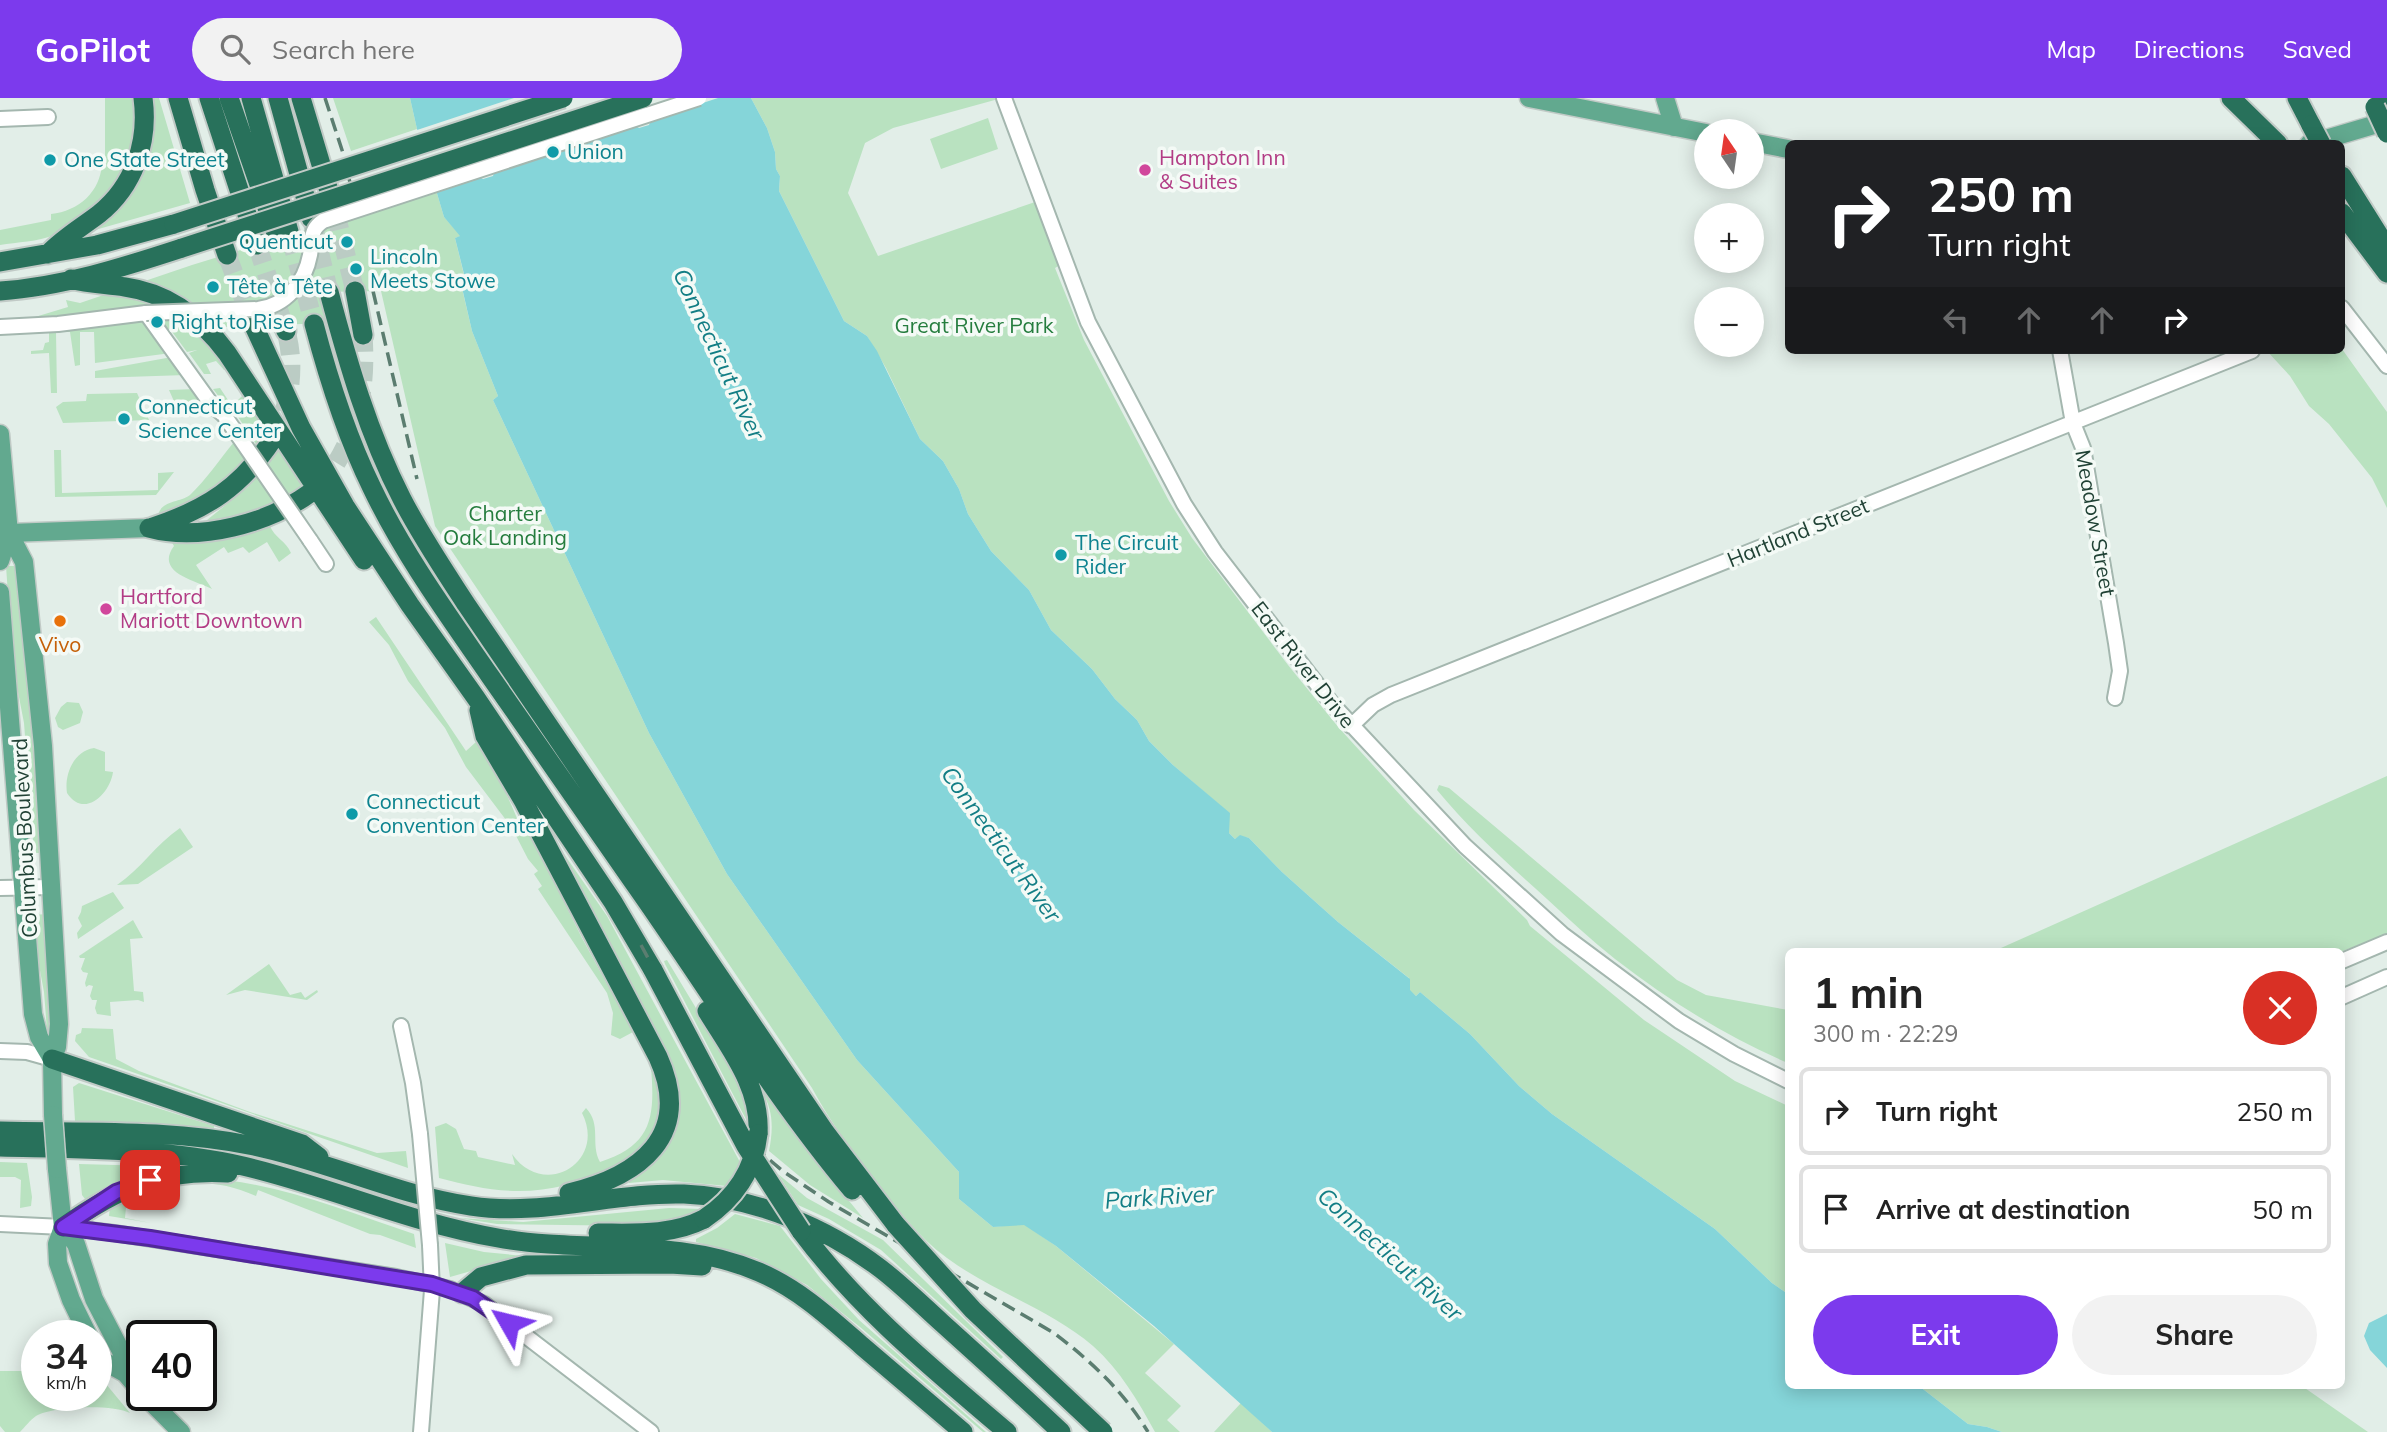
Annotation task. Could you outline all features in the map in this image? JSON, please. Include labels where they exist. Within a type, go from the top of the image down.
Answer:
[{"type":"highway","points":[[48,254],[106,207],[127,183],[143,141],[143,98]]},
{"type":"highway","points":[[169,98],[183,138],[197,165]]},
{"type":"highway","points":[[178,98],[227,255]]},
{"type":"highway","points":[[209,98],[257,244]]},
{"type":"highway","points":[[229,98],[284,237],[251,98]]},
{"type":"highway","points":[[278,98],[312,218]]},
{"type":"highway","points":[[301,98],[335,211]]},
{"type":"highway","points":[[0,262],[115,241],[174,224],[563,98]]},
{"type":"highway","points":[[0,291],[71,279],[182,248],[643,98]]},
{"type":"highway","points":[[2231,98],[2275,140]]},
{"type":"highway","points":[[2297,98],[2310,134]]},
{"type":"highway","points":[[2382,106],[2387,133]]},
{"type":"highway","points":[[2345,181],[2387,248]]},
{"type":"highway","points":[[2345,217],[2387,273]]},
{"type":"highway","points":[[71,279],[152,293],[184,309],[206,327],[227,353],[370,569],[393,594],[410,605]]},
{"type":"highway","points":[[355,291],[363,335]]},
{"type":"highway","points":[[329,292],[349,368],[365,413],[392,479],[421,533],[867,1208],[881,1219],[896,1225],[972,1310],[1104,1432]]},
{"type":"highway","points":[[254,326],[288,403],[345,506],[617,908],[776,1196],[810,1243],[880,1322],[1007,1432]]},
{"type":"highway","points":[[297,326],[330,384],[346,429],[383,510],[423,577],[749,1051],[819,1137]]},
{"type":"highway","points":[[149,528],[186,515],[222,495],[248,472],[273,439]]},
{"type":"highway","points":[[149,528],[169,532],[238,526],[274,515],[310,493]]},
{"type":"highway","points":[[476,698],[485,736],[524,802],[658,1057],[668,1093],[667,1116],[662,1133],[651,1152],[635,1166],[601,1185],[553,1197],[524,1208]]},
{"type":"highway","points":[[517,1241],[555,1235],[664,1231],[684,1227],[704,1219],[724,1202],[744,1178],[755,1151],[758,1134],[757,1111],[751,1086],[669,950],[666,941],[668,931]]},
{"type":"highway","points":[[52,1059],[302,1144],[314,1151],[324,1164]]},
{"type":"highway","points":[[0,1143],[139,1134],[206,1139],[256,1146],[453,1203],[489,1208],[524,1208],[636,1196],[687,1195],[737,1202],[781,1214],[829,1235],[876,1265],[1061,1432]]},
{"type":"highway","points":[[0,1143],[219,1161],[285,1177],[438,1225],[517,1241],[647,1248],[703,1255],[752,1269],[801,1296],[963,1432]]},
{"type":"highway","points":[[63,1227],[116,1192],[164,1177],[201,1172],[271,1179],[285,1177]]},
{"type":"highway","points":[[462,1293],[481,1277],[493,1272],[526,1265],[562,1263],[696,1266],[740,1274],[786,1294],[801,1296]]},
{"type":"main road","points":[[1529,98],[1694,131]]},
{"type":"main road","points":[[1665,98],[1674,127]]},
{"type":"main road","points":[[2310,134],[2382,106]]},
{"type":"main road","points":[[1764,144],[1785,148]]},
{"type":"main road","name":"Columbus Boulevard","points":[[0,434],[5,534],[0,561]]},
{"type":"main road","points":[[5,534],[149,528]]},
{"type":"main road","name":"Columbus Boulevard","points":[[5,534],[20,550],[25,568],[43,747],[60,1024],[52,1059],[53,1115],[63,1227],[57,1244],[58,1262],[68,1295],[80,1320]]},
{"type":"main road","name":"Columbus Boulevard","points":[[0,592],[34,1026],[52,1059]]},
{"type":"main road","name":"Columbus Boulevard","points":[[63,1227],[76,1244],[96,1306],[121,1351],[125,1373]]},
{"type":"main road","name":"Columbus Boulevard","points":[[112,1366],[125,1373]]},
{"type":"main road","name":"Columbus Boulevard","points":[[160,1411],[181,1432]]},
{"type":"street","points":[[0,327],[58,324],[146,313],[271,307],[287,297],[299,283],[309,259],[313,230],[323,220],[699,98]]},
{"type":"street","name":"East River Drive","points":[[1004,98],[1082,310],[1188,512],[1222,562],[1351,726],[1465,846],[1562,934],[1679,1021],[1734,1054],[1785,1080]]},
{"type":"street","points":[[0,119],[48,117]]},
{"type":"street","points":[[2345,312],[2387,366]]},
{"type":"street","points":[[146,313],[215,410],[224,415],[326,564]]},
{"type":"street","name":"Meadow Street","points":[[2061,354],[2073,423],[2083,448],[2116,643],[2120,671],[2115,698]]},
{"type":"street","name":"Hartland Street","points":[[1351,726],[1373,705],[1391,695],[2245,354]]},
{"type":"street","points":[[0,888],[51,887]]},
{"type":"street","points":[[2345,960],[2387,942]]},
{"type":"street","points":[[2345,991],[2387,976]]},
{"type":"street","points":[[401,1026],[413,1083],[432,1284],[421,1432]]},
{"type":"street","points":[[0,1051],[27,1052],[52,1059]]},
{"type":"street","points":[[0,1224],[63,1227],[138,1236],[432,1284],[462,1293],[489,1308],[651,1432]]},
{"type":"green space","points":[[105,98],[134,98],[133,143],[129,158],[117,181],[99,203],[65,229],[41,239],[0,245],[0,230],[51,220],[51,214],[79,204],[92,191],[102,164],[105,163]]},
{"type":"green space","points":[[149,98],[159,98],[190,203],[95,230],[113,210]]},
{"type":"green space","points":[[333,98],[410,98],[417,129],[351,151]]},
{"type":"green space","name":"Great River Park","points":[[751,98],[1002,98],[893,128],[865,143],[848,193],[878,256],[1038,201],[1060,265],[1055,268],[1084,340],[1169,501],[1192,538],[1339,728],[1414,810],[1527,920],[1530,926],[1644,1020],[1735,1081],[1785,1105],[1785,1292],[1715,1229],[1552,1114],[1519,1086],[1470,1034],[1420,992],[1416,996],[1409,990],[1409,978],[1338,922],[1249,838],[1240,836],[1235,839],[1229,833],[1229,813],[1149,741],[1137,720],[1115,699],[1092,669],[1051,630],[1029,590],[991,551],[968,514],[959,489],[943,461],[920,439],[886,368],[867,336],[844,321],[779,191],[780,176],[767,128]]},
{"type":"green space","points":[[988,118],[998,149],[941,169],[930,139]]},
{"type":"green space","name":"Charter Oak Landing","points":[[436,190],[444,217],[461,236],[455,238],[465,279],[460,280],[472,331],[498,396],[493,400],[649,733],[727,874],[857,1060],[959,1172],[959,1199],[993,1227],[1024,1224],[1056,1246],[1174,1344],[1145,1373],[1181,1406],[1167,1420],[1180,1432],[1155,1432],[1120,1376],[1103,1355],[1076,1333],[1059,1321],[983,1281],[936,1250],[898,1209],[840,1134],[812,1088],[435,526],[381,291],[321,292],[329,323],[195,328],[226,369],[216,361],[206,364],[211,374],[204,374],[189,353],[197,350],[187,352],[170,329],[154,330],[171,353],[95,363],[94,332],[80,332],[80,365],[75,366],[70,332],[56,332],[57,393],[51,393],[49,353],[31,354],[31,351],[43,350],[45,343],[49,342],[49,333],[41,333],[41,329],[36,329],[35,317],[68,307],[66,300],[80,303],[192,265]]},
{"type":"green space","points":[[2345,353],[2387,412],[2387,508],[2372,478],[2329,424],[2309,406],[2290,376],[2270,354]]},
{"type":"green space","points":[[172,357],[186,375],[95,378],[95,371]]},
{"type":"green space","points":[[220,388],[232,406],[243,395],[269,433],[259,449],[231,406],[226,406],[213,389]]},
{"type":"green space","points":[[196,389],[209,407],[202,408],[197,415],[186,417],[177,408],[169,390]]},
{"type":"green space","points":[[137,393],[149,420],[63,423],[56,407],[63,402],[86,401],[87,394]]},
{"type":"green space","points":[[234,442],[249,463],[220,490],[158,515],[167,504],[190,495]]},
{"type":"green space","points":[[278,446],[308,489],[294,499],[219,522],[207,520],[248,487]]},
{"type":"green space","points":[[54,450],[61,450],[62,493],[158,490],[158,473],[174,472],[156,495],[55,497]]},
{"type":"green space","points":[[270,526],[291,553],[279,562],[267,542],[249,553],[243,547],[228,553],[224,547],[196,565],[212,589],[180,575],[169,563],[169,555],[174,546],[171,541],[235,536]]},
{"type":"green space","points":[[6,566],[15,566],[35,752],[42,853],[34,853],[24,723],[13,666]]},
{"type":"green space","points":[[376,617],[466,751],[476,742],[483,753],[502,786],[523,834],[529,832],[633,1032],[620,1039],[611,1035],[613,1013],[607,993],[538,889],[542,886],[534,874],[538,871],[528,859],[512,828],[466,767],[445,728],[408,681],[389,645],[369,622]]},
{"type":"green space","points":[[67,702],[79,703],[83,712],[80,723],[63,730],[58,727],[55,718]]},
{"type":"green space","points":[[94,748],[105,752],[105,771],[113,772],[102,795],[88,804],[81,804],[67,793],[67,778],[76,759]]},
{"type":"green space","points":[[2387,776],[2387,934],[2345,950],[2001,948]]},
{"type":"green space","points":[[1439,785],[1449,788],[1677,980],[1706,995],[1785,1009],[1785,1062],[1699,1017],[1615,959],[1503,859],[1437,790]]},
{"type":"green space","points":[[180,828],[193,847],[138,884],[117,885],[134,872],[163,841]]},
{"type":"green space","points":[[564,854],[607,916],[741,1164],[727,1186],[663,1180],[629,1183],[629,1180],[647,1167],[659,1153],[676,1117],[562,856]]},
{"type":"green space","points":[[113,892],[124,908],[78,939],[77,933],[82,926],[78,918],[82,906]]},
{"type":"green space","points":[[46,914],[53,1030],[47,1030],[44,992],[36,949],[34,915]]},
{"type":"green space","points":[[133,920],[143,938],[130,939],[134,991],[143,992],[144,1002],[110,1002],[111,1016],[97,1014],[97,1000],[92,1000],[90,996],[93,986],[86,987],[88,973],[81,969],[85,958],[79,956]]},
{"type":"green space","points":[[667,960],[743,1086],[749,1125],[665,964],[664,961]]},
{"type":"green space","points":[[269,964],[290,995],[301,992],[305,998],[317,990],[318,992],[307,1000],[245,990],[226,995]]},
{"type":"green space","points":[[82,1028],[113,1029],[116,1059],[139,1071],[250,1112],[377,1153],[406,1151],[408,1168],[89,1057],[75,1041]]},
{"type":"green space","points":[[651,1067],[660,1103],[655,1128],[642,1149],[627,1162],[576,1182],[531,1191],[489,1189],[439,1178],[435,1127],[446,1123],[456,1129],[464,1149],[476,1151],[478,1157],[515,1165],[512,1154],[525,1167],[540,1174],[555,1174],[568,1169],[579,1160],[586,1147],[587,1131],[582,1113],[586,1108],[594,1121],[600,1162],[618,1155],[631,1147],[647,1126],[652,1100]]},
{"type":"green space","points":[[79,1083],[214,1128],[75,1121],[73,1087]]},
{"type":"green space","points":[[766,1090],[805,1147],[863,1218],[810,1185],[769,1151],[772,1121],[762,1092]]},
{"type":"green space","points":[[0,1162],[27,1163],[31,1206],[20,1208],[21,1180],[15,1177],[0,1177]]},
{"type":"green space","points":[[79,1164],[188,1167],[85,1199],[82,1195]]},
{"type":"green space","points":[[778,1174],[807,1198],[883,1240],[1003,1357],[1001,1359],[881,1250],[829,1219],[798,1205]]},
{"type":"green space","points":[[197,1178],[253,1184],[334,1207],[414,1234],[416,1248],[370,1234],[258,1190],[256,1196],[224,1185],[208,1183],[176,1184],[127,1197],[125,1218],[151,1223],[109,1216],[110,1206],[129,1193],[163,1182]]},
{"type":"green space","points":[[669,1208],[702,1209],[699,1210],[700,1213],[674,1223],[641,1226],[497,1224],[459,1218],[523,1222]]},
{"type":"green space","points":[[735,1214],[780,1226],[821,1279],[859,1320],[986,1432],[807,1285],[756,1258],[696,1242],[696,1239]]},
{"type":"green space","points":[[445,1243],[484,1252],[524,1256],[450,1277]]},
{"type":"green space","points":[[0,1371],[21,1371],[21,1411],[51,1411],[36,1416],[20,1432],[5,1432],[0,1426]]},
{"type":"green space","points":[[1923,1389],[2306,1389],[2368,1432],[2002,1432],[1968,1424]]},
{"type":"green space","points":[[112,1391],[130,1413],[112,1408]]},
{"type":"green space","points":[[1241,1403],[1272,1432],[1214,1432]]},
{"type":"water","points":[[410,98],[751,98],[767,128],[775,152],[776,169],[780,176],[779,191],[844,321],[867,336],[877,351],[920,439],[943,461],[959,489],[968,514],[991,551],[1029,590],[1051,630],[1092,669],[1115,699],[1137,720],[1149,741],[1230,813],[1229,833],[1235,839],[1240,835],[1249,838],[1338,922],[1410,979],[1410,990],[1416,996],[1420,992],[1470,1034],[1519,1086],[1552,1114],[1715,1229],[1785,1292],[1785,1389],[1923,1389],[1968,1424],[2002,1432],[1272,1432],[1154,1326],[1056,1246],[1024,1225],[993,1227],[959,1199],[959,1172],[857,1060],[727,874],[649,733],[493,400],[498,396],[472,331],[460,279],[465,278],[455,238],[460,236],[444,217],[436,190],[441,188],[417,129]]},
{"type":"water","points":[[2387,1314],[2387,1368],[2370,1350],[2364,1336],[2369,1323]]},
{"type":"pier","points":[[514,98],[718,98],[651,120],[649,125],[639,128],[634,125],[561,149],[558,154],[549,158],[544,154],[495,170],[493,176],[483,179],[478,176],[436,186],[414,131]]},
{"type":"tunnel","points":[[335,211],[355,291]]},
{"type":"tunnel","points":[[312,221],[329,292]]},
{"type":"tunnel","points":[[290,235],[314,324]]},
{"type":"tunnel","points":[[257,245],[284,326]]},
{"type":"tunnel","points":[[227,255],[254,326]]},
{"type":"tunnel","points":[[273,439],[284,413],[290,386],[291,359],[286,331]]},
{"type":"tunnel","points":[[319,486],[342,452],[357,415],[363,376],[363,335]]},
{"type":"railway","points":[[325,98],[343,153],[355,204]]},
{"type":"railway","points":[[373,291],[417,479]]},
{"type":"railway","points":[[641,945],[736,1120],[765,1156],[829,1202],[1054,1333],[1106,1378],[1129,1404],[1148,1432]]},
{"type":"place","name":"Union","points":[[553,152]]},
{"type":"place","name":"One State Street","points":[[50,160]]},
{"type":"place","name":"Hampton Inn & Suites","points":[[1145,170]]},
{"type":"place","name":"Quenticut","points":[[347,242]]},
{"type":"place","name":"Lincoln Meets Stowe","points":[[356,269]]},
{"type":"place","name":"Tête à Tête","points":[[213,287]]},
{"type":"place","name":"Right to Rise","points":[[157,322]]},
{"type":"place","name":"Connecticut Science Center","points":[[124,419]]},
{"type":"place","name":"The Circuit Rider","points":[[1061,555]]},
{"type":"place","name":"Hartford Mariott Downtown","points":[[106,609]]},
{"type":"place","name":"Vivo","points":[[60,621]]},
{"type":"place","name":"Connecticut Convention Center","points":[[352,814]]},
{"type":"route","points":[[150,1180],[116,1192],[63,1227],[150,1238],[432,1284],[473,1298],[509,1323]]},
{"type":"water label","name":"Connecticut River","points":[[719,354]]},
{"type":"water label","name":"Connecticut River","points":[[1001,844]]},
{"type":"water label","name":"Park River","points":[[1159,1197]]},
{"type":"water label","name":"Connecticut River","points":[[1390,1254]]}]
